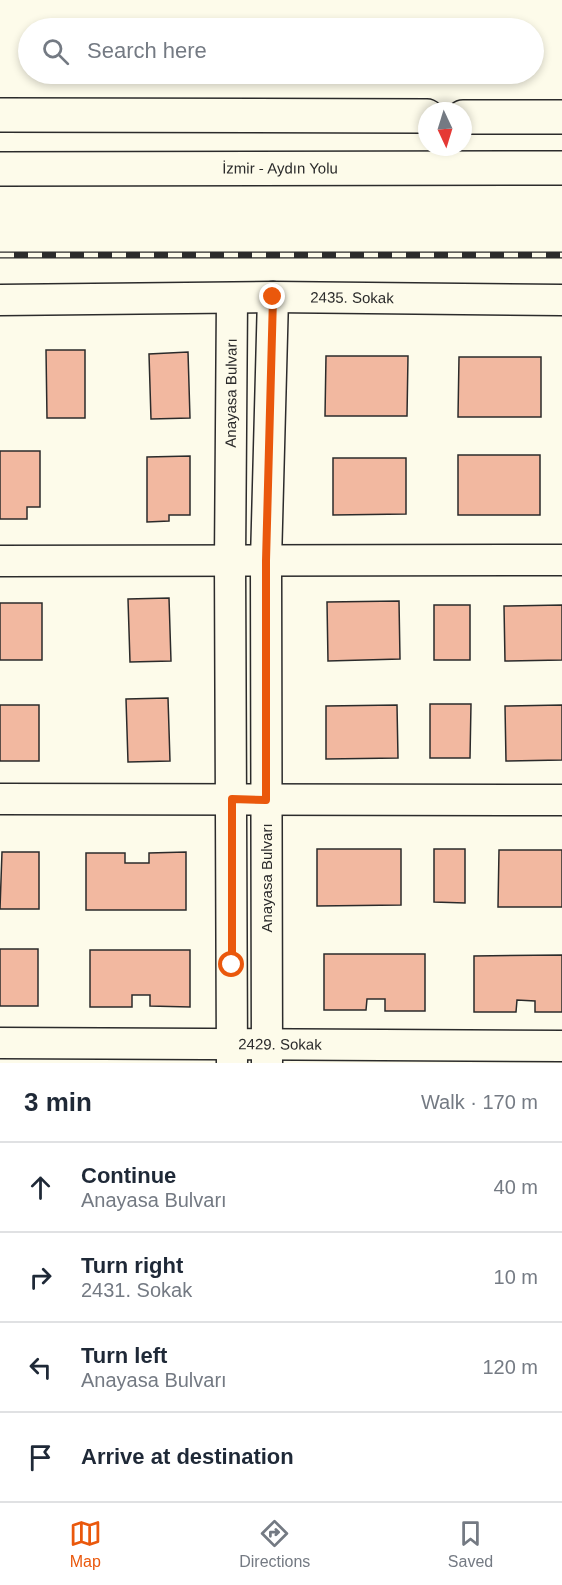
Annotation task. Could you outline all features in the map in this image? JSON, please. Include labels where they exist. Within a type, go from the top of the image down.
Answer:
[{"type":"highway","points":[[0,115],[418,116]]},
{"type":"highway","points":[[472,117],[562,117]]},
{"type":"highway","name":"İzmir - Aydın Yolu","points":[[0,169],[562,168]]},
{"type":"street","name":"2435. Sokak","points":[[0,300],[273,297],[562,300]]},
{"type":"street","name":"Anayasa Bulvarı","points":[[267,1054],[266,561],[273,297]]},
{"type":"street","name":"Anayasa Bulvarı","points":[[232,298],[230,561],[232,1054]]},
{"type":"street","points":[[0,561],[562,560]]},
{"type":"street","points":[[0,799],[562,800]]},
{"type":"street","name":"2429. Sokak","points":[[0,1043],[232,1054],[562,1046]]},
{"type":"building","points":[[46,350],[85,350],[85,418],[47,418]]},
{"type":"building","points":[[188,352],[190,418],[151,419],[149,354]]},
{"type":"building","points":[[326,356],[408,356],[407,416],[325,416]]},
{"type":"building","points":[[459,357],[541,357],[541,417],[458,417]]},
{"type":"building","points":[[0,451],[40,451],[40,507],[27,507],[27,519],[0,519]]},
{"type":"building","points":[[458,455],[540,455],[540,515],[458,515]]},
{"type":"building","points":[[190,456],[190,515],[169,515],[169,521],[147,522],[147,457]]},
{"type":"building","points":[[333,458],[406,458],[406,514],[333,515]]},
{"type":"building","points":[[169,598],[171,661],[130,662],[128,599]]},
{"type":"building","points":[[399,601],[400,659],[328,661],[327,602]]},
{"type":"building","points":[[0,603],[42,603],[42,660],[0,660]]},
{"type":"building","points":[[434,605],[470,605],[470,660],[434,660]]},
{"type":"building","points":[[562,605],[562,660],[505,661],[504,606]]},
{"type":"building","points":[[168,698],[170,761],[128,762],[126,699]]},
{"type":"building","points":[[430,704],[471,704],[470,758],[430,758]]},
{"type":"building","points":[[0,705],[39,705],[39,761],[0,761]]},
{"type":"building","points":[[397,705],[398,758],[326,759],[326,706]]},
{"type":"building","points":[[562,705],[562,760],[506,761],[505,706]]},
{"type":"building","points":[[317,849],[401,849],[401,905],[317,906]]},
{"type":"building","points":[[434,849],[465,849],[465,903],[434,902]]},
{"type":"building","points":[[499,850],[562,850],[562,907],[498,907]]},
{"type":"building","points":[[2,852],[39,852],[39,909],[0,909]]},
{"type":"building","points":[[186,852],[186,910],[86,910],[86,853],[125,853],[125,863],[149,863],[149,853]]},
{"type":"building","points":[[0,949],[38,949],[38,1006],[0,1006]]},
{"type":"building","points":[[90,950],[190,950],[190,1007],[150,1006],[150,995],[132,995],[132,1007],[90,1007]]},
{"type":"building","points":[[324,954],[425,954],[425,1011],[385,1011],[385,999],[367,999],[366,1010],[324,1010]]},
{"type":"building","points":[[562,955],[562,1012],[535,1012],[535,1001],[517,1000],[516,1012],[474,1012],[474,956]]},
{"type":"railway","points":[[0,255],[562,255]]},
{"type":"route","points":[[232,965],[232,799],[266,800],[266,561],[273,297]]}]
